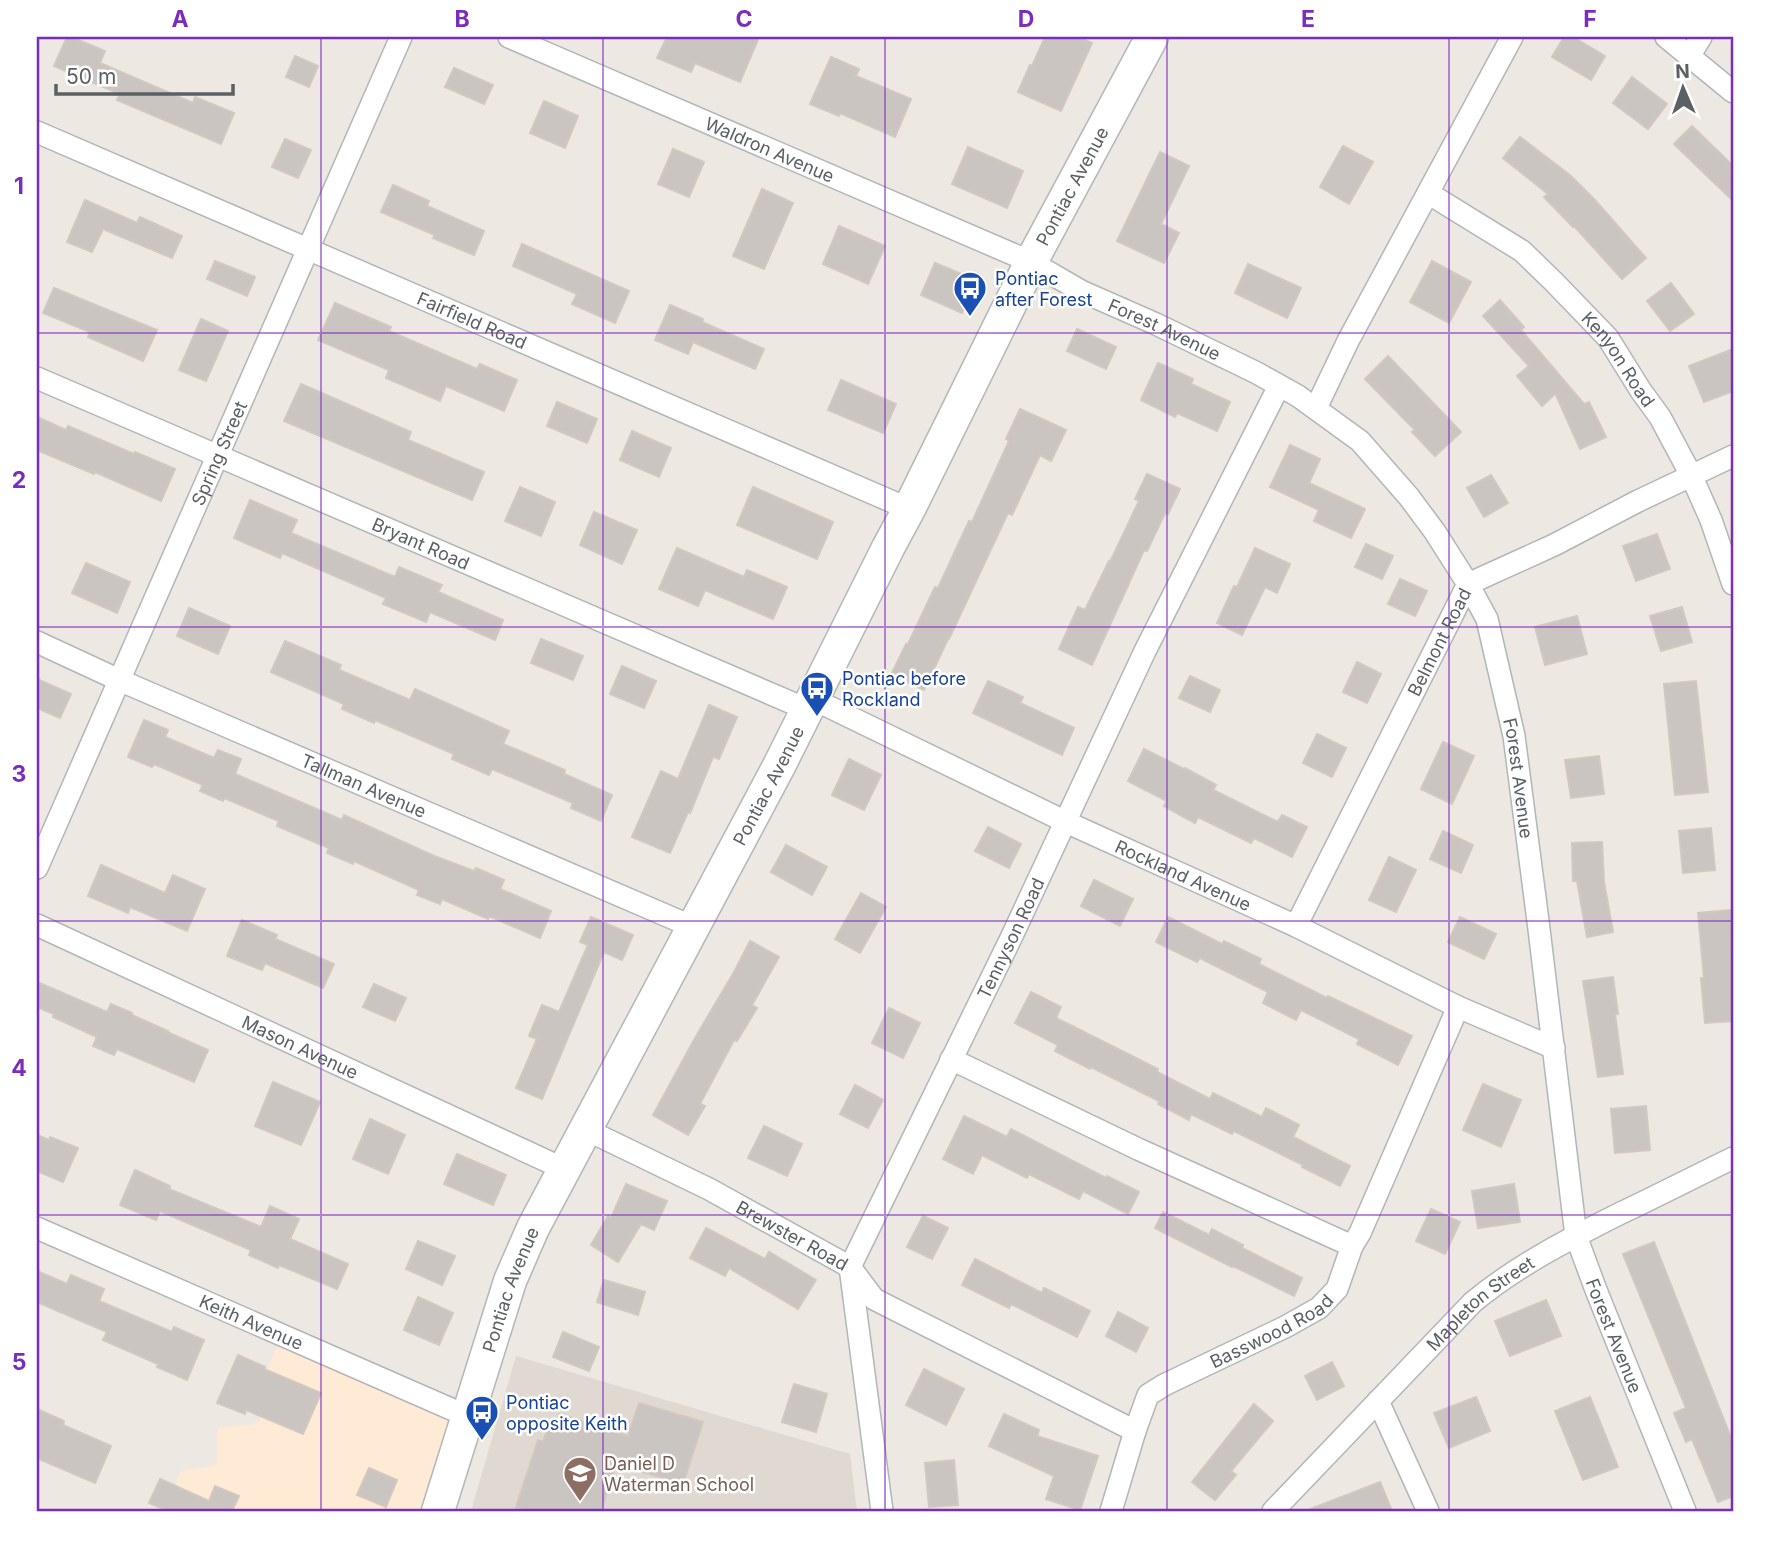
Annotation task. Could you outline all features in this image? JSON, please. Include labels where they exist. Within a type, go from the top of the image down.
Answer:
[{"type":"main road","name":"Pontiac Avenue","points":[[438,1511],[510,1282],[533,1228],[779,766],[1031,262],[1152,37]]},
{"type":"street","name":"Spring Street","points":[[37,868],[401,37]]},
{"type":"street","name":"Waldron Avenue","points":[[509,37],[1031,262]]},
{"type":"street","points":[[1316,408],[1348,341],[1512,37]]},
{"type":"street","points":[[1666,37],[1733,92]]},
{"type":"street","points":[[1690,55],[1701,37]]},
{"type":"street","name":"Fairfield Road","points":[[37,132],[909,509]]},
{"type":"street","name":"Kenyon Road","points":[[1428,193],[1521,251],[1608,338],[1660,417],[1691,475],[1711,520],[1733,584]]},
{"type":"street","name":"Forest Avenue","points":[[1031,262],[1081,291],[1156,324],[1279,386],[1316,408],[1360,442],[1409,497],[1435,532],[1487,619],[1514,736],[1576,1236],[1685,1511]]},
{"type":"street","name":"Bryant Road","points":[[37,378],[809,704]]},
{"type":"street","name":"Tennyson Road","points":[[850,1267],[1066,822],[1145,651],[1279,386]]},
{"type":"street","name":"Belmont Road","points":[[1296,926],[1468,584],[1554,545],[1638,500],[1733,456]]},
{"type":"street","name":"Tallman Avenue","points":[[37,642],[693,928]]},
{"type":"street","name":"Rockland Avenue","points":[[809,704],[1296,926],[1458,1007],[1554,1048]]},
{"type":"street","name":"Mason Avenue","points":[[37,926],[564,1169]]},
{"type":"street","name":"Basswood Road","points":[[1111,1511],[1148,1395],[1285,1328],[1319,1308],[1337,1289],[1352,1246],[1458,1007]]},
{"type":"street","points":[[951,1059],[1138,1149],[1352,1246]]},
{"type":"street","name":"Brewster Road","points":[[585,1129],[709,1189],[850,1267],[874,1299],[1135,1431]]},
{"type":"street","name":"Mapleton Street","points":[[1273,1511],[1473,1302],[1490,1288],[1532,1259],[1733,1158]]},
{"type":"street","name":"Keith Avenue","points":[[37,1228],[467,1416]]},
{"type":"street","points":[[850,1267],[882,1511]]},
{"type":"street","points":[[1378,1401],[1428,1511]]},
{"type":"shaded area","points":[[284,1335],[468,1414],[440,1511],[172,1511],[181,1471],[217,1465],[217,1428],[250,1425],[260,1421],[261,1384]]},
{"type":"shaded area","points":[[516,1356],[850,1454],[857,1511],[471,1511]]},
{"type":"building","points":[[67,37],[105,51],[100,63],[193,103],[195,97],[234,113],[221,144],[117,100],[120,94],[54,66]]},
{"type":"building","points":[[667,37],[759,37],[740,82],[695,63],[691,72],[657,58]]},
{"type":"building","points":[[1045,37],[1078,37],[1092,43],[1061,111],[1018,92]]},
{"type":"building","points":[[1564,37],[1573,37],[1605,56],[1591,80],[1552,57]]},
{"type":"building","points":[[295,56],[318,66],[309,87],[286,77]]},
{"type":"building","points":[[831,57],[859,69],[856,76],[911,99],[895,137],[840,113],[839,116],[810,104]]},
{"type":"building","points":[[454,68],[493,85],[484,104],[445,87]]},
{"type":"building","points":[[1632,77],[1667,104],[1648,129],[1613,103]]},
{"type":"building","points":[[544,101],[578,116],[565,148],[530,133]]},
{"type":"building","points":[[1692,126],[1733,166],[1733,201],[1674,144]]},
{"type":"building","points":[[1520,137],[1571,176],[1646,258],[1622,279],[1544,197],[1548,194],[1503,158]]},
{"type":"building","points":[[285,139],[311,150],[298,178],[272,167]]},
{"type":"building","points":[[1343,146],[1373,162],[1349,204],[1320,187]]},
{"type":"building","points":[[968,147],[1023,171],[1007,208],[952,184]]},
{"type":"building","points":[[673,149],[704,162],[689,197],[658,184]]},
{"type":"building","points":[[1160,152],[1189,166],[1161,224],[1179,233],[1164,263],[1117,241]]},
{"type":"building","points":[[393,185],[429,201],[427,206],[484,231],[474,255],[381,212]]},
{"type":"building","points":[[762,189],[793,203],[764,269],[733,256]]},
{"type":"building","points":[[85,200],[137,223],[140,217],[182,236],[172,258],[103,229],[92,252],[67,242]]},
{"type":"building","points":[[839,226],[885,246],[868,284],[823,264]]},
{"type":"building","points":[[522,244],[629,291],[615,323],[572,304],[577,294],[513,266]]},
{"type":"building","points":[[215,261],[255,277],[247,296],[207,279]]},
{"type":"building","points":[[1432,261],[1471,282],[1449,323],[1410,302]]},
{"type":"building","points":[[935,263],[976,280],[962,313],[921,295]]},
{"type":"building","points":[[1248,264],[1301,288],[1287,318],[1235,293]]},
{"type":"building","points":[[1671,283],[1694,314],[1670,331],[1647,301]]},
{"type":"building","points":[[54,288],[157,330],[143,361],[88,337],[90,332],[43,313]]},
{"type":"building","points":[[1500,300],[1524,327],[1521,330],[1584,404],[1589,402],[1606,437],[1580,449],[1556,395],[1542,406],[1517,376],[1529,366],[1483,316]]},
{"type":"building","points":[[335,303],[391,327],[389,331],[477,369],[480,364],[517,380],[504,411],[446,386],[440,401],[386,378],[389,370],[318,340]]},
{"type":"building","points":[[670,305],[764,349],[755,369],[693,342],[688,354],[655,340]]},
{"type":"building","points":[[201,319],[228,331],[206,381],[179,370]]},
{"type":"building","points":[[1077,329],[1116,347],[1106,369],[1067,351]]},
{"type":"building","points":[[1733,349],[1733,391],[1704,402],[1689,366]]},
{"type":"building","points":[[1388,356],[1461,432],[1435,456],[1412,432],[1415,430],[1365,379]]},
{"type":"building","points":[[1158,363],[1193,379],[1191,384],[1230,402],[1217,431],[1177,413],[1175,417],[1141,400]]},
{"type":"building","points":[[841,380],[896,404],[883,433],[828,410]]},
{"type":"building","points":[[301,384],[411,432],[408,440],[484,472],[472,500],[284,421]]},
{"type":"building","points":[[557,402],[597,419],[587,443],[547,426]]},
{"type":"building","points":[[1020,409],[1066,430],[1051,461],[1040,455],[1012,515],[1008,513],[924,690],[891,675],[935,587],[938,588],[969,521],[972,522],[1009,441],[1006,439]]},
{"type":"building","points":[[37,417],[66,430],[68,426],[175,469],[161,501],[37,450]]},
{"type":"building","points":[[632,431],[671,448],[659,477],[620,460]]},
{"type":"building","points":[[1290,445],[1320,459],[1309,483],[1365,509],[1351,538],[1314,521],[1319,510],[1270,487]]},
{"type":"building","points":[[1147,474],[1180,489],[1147,551],[1144,550],[1092,665],[1059,649],[1078,607],[1085,610],[1110,562],[1139,501],[1135,499]]},
{"type":"building","points":[[1491,475],[1508,503],[1484,517],[1467,488]]},
{"type":"building","points":[[520,487],[555,502],[541,536],[505,521]]},
{"type":"building","points":[[753,487],[833,522],[817,559],[737,525]]},
{"type":"building","points":[[250,500],[297,520],[291,533],[395,577],[399,567],[442,585],[438,592],[503,620],[495,640],[430,612],[426,622],[383,604],[386,598],[282,553],[280,558],[234,538]]},
{"type":"building","points":[[594,512],[637,530],[622,564],[580,545]]},
{"type":"building","points":[[1657,534],[1670,569],[1636,581],[1623,546]]},
{"type":"building","points":[[1366,544],[1393,556],[1382,579],[1355,567]]},
{"type":"building","points":[[677,548],[744,577],[747,570],[787,587],[773,619],[705,590],[698,606],[659,589]]},
{"type":"building","points":[[1255,548],[1290,564],[1277,593],[1265,587],[1242,635],[1217,623]]},
{"type":"building","points":[[86,563],[130,582],[117,613],[72,593]]},
{"type":"building","points":[[1400,579],[1427,591],[1415,616],[1388,604]]},
{"type":"building","points":[[1682,607],[1692,642],[1661,651],[1650,616]]},
{"type":"building","points":[[189,608],[230,626],[218,654],[177,636]]},
{"type":"building","points":[[1577,616],[1587,654],[1545,665],[1535,627]]},
{"type":"building","points":[[541,639],[583,656],[573,680],[531,663]]},
{"type":"building","points":[[285,641],[341,665],[339,670],[410,700],[415,689],[509,731],[503,744],[565,770],[564,774],[612,795],[601,821],[571,808],[573,803],[492,769],[489,775],[452,759],[454,754],[342,709],[344,704],[271,672]]},
{"type":"building","points":[[1357,662],[1381,674],[1367,703],[1343,692]]},
{"type":"building","points":[[622,666],[656,681],[644,708],[610,694]]},
{"type":"building","points":[[1190,676],[1220,690],[1210,712],[1179,698]]},
{"type":"building","points":[[37,679],[71,694],[60,718],[37,708]]},
{"type":"building","points":[[988,681],[1023,697],[1020,703],[1074,728],[1062,755],[973,713]]},
{"type":"building","points":[[1696,681],[1708,792],[1675,795],[1664,684]]},
{"type":"building","points":[[709,705],[737,717],[719,759],[713,757],[670,853],[632,837],[661,771],[678,779]]},
{"type":"building","points":[[144,720],[168,730],[165,737],[214,758],[218,750],[241,759],[235,774],[342,820],[344,815],[434,856],[474,871],[476,868],[504,880],[500,889],[551,911],[540,938],[442,899],[440,904],[417,895],[419,890],[354,861],[353,864],[327,853],[329,848],[277,826],[279,821],[200,791],[203,785],[154,764],[152,767],[128,757]]},
{"type":"building","points":[[1317,734],[1346,748],[1332,777],[1303,763]]},
{"type":"building","points":[[1443,742],[1474,756],[1452,804],[1421,789]]},
{"type":"building","points":[[1144,749],[1216,785],[1213,790],[1278,822],[1282,815],[1307,827],[1292,857],[1254,838],[1251,843],[1198,817],[1195,823],[1164,806],[1167,801],[1128,781]]},
{"type":"building","points":[[1599,756],[1604,794],[1571,798],[1565,760]]},
{"type":"building","points":[[849,759],[881,775],[864,810],[832,795]]},
{"type":"building","points":[[988,827],[1021,844],[1009,868],[975,851]]},
{"type":"building","points":[[1711,828],[1715,870],[1683,873],[1679,831]]},
{"type":"building","points":[[1443,831],[1473,845],[1461,873],[1430,859]]},
{"type":"building","points":[[1602,842],[1604,882],[1613,932],[1587,937],[1577,881],[1573,881],[1572,843]]},
{"type":"building","points":[[786,845],[827,867],[812,895],[771,872]]},
{"type":"building","points":[[1389,857],[1416,870],[1396,912],[1369,900]]},
{"type":"building","points":[[101,865],[165,893],[173,875],[205,889],[187,931],[130,907],[128,913],[88,896]]},
{"type":"building","points":[[1094,880],[1133,899],[1120,926],[1081,906]]},
{"type":"building","points":[[861,893],[886,907],[860,953],[835,939]]},
{"type":"building","points":[[1731,910],[1733,1021],[1705,1023],[1698,913]]},
{"type":"building","points":[[591,917],[633,935],[622,960],[604,952],[542,1099],[516,1088],[537,1039],[529,1036],[542,1005],[559,1012],[588,945],[580,942]]},
{"type":"building","points":[[1168,917],[1222,944],[1224,941],[1261,959],[1259,964],[1327,998],[1328,996],[1412,1036],[1398,1065],[1357,1044],[1359,1039],[1301,1010],[1296,1020],[1263,1003],[1268,992],[1200,958],[1197,962],[1156,942]]},
{"type":"building","points":[[1460,917],[1496,934],[1484,959],[1448,942]]},
{"type":"building","points":[[242,920],[277,935],[275,939],[334,964],[323,988],[265,963],[262,970],[227,956]]},
{"type":"building","points":[[750,941],[779,957],[752,1005],[757,1008],[737,1041],[734,1040],[700,1104],[705,1106],[688,1135],[653,1115]]},
{"type":"building","points":[[1613,977],[1623,1074],[1598,1077],[1583,981]]},
{"type":"building","points":[[37,982],[107,1012],[111,1004],[208,1050],[194,1082],[117,1049],[114,1055],[93,1046],[97,1037],[37,1007]]},
{"type":"building","points":[[374,984],[406,998],[395,1021],[363,1007]]},
{"type":"building","points":[[1031,992],[1061,1007],[1056,1018],[1158,1069],[1157,1072],[1210,1099],[1213,1093],[1262,1117],[1266,1108],[1299,1125],[1293,1137],[1350,1166],[1340,1186],[1234,1131],[1232,1134],[1191,1114],[1189,1120],[1158,1104],[1159,1101],[1055,1051],[1058,1045],[1015,1023]]},
{"type":"building","points":[[889,1008],[920,1023],[903,1058],[872,1043]]},
{"type":"building","points":[[273,1082],[320,1102],[301,1145],[255,1126]]},
{"type":"building","points":[[1483,1084],[1521,1100],[1501,1147],[1463,1130]]},
{"type":"building","points":[[855,1085],[883,1100],[868,1128],[840,1114]]},
{"type":"building","points":[[1646,1106],[1650,1150],[1615,1153],[1611,1109]]},
{"type":"building","points":[[964,1116],[1007,1137],[1011,1129],[1139,1192],[1128,1214],[1083,1191],[1079,1199],[1029,1174],[1027,1178],[982,1155],[973,1174],[943,1159]]},
{"type":"building","points":[[370,1119],[405,1135],[388,1174],[353,1159]]},
{"type":"building","points":[[764,1126],[802,1144],[787,1176],[748,1158]]},
{"type":"building","points":[[37,1135],[78,1148],[63,1182],[37,1171]]},
{"type":"building","points":[[457,1154],[506,1175],[493,1205],[444,1184]]},
{"type":"building","points":[[135,1170],[170,1186],[169,1189],[261,1227],[270,1206],[299,1219],[290,1239],[348,1264],[337,1289],[279,1265],[278,1268],[249,1255],[251,1250],[160,1211],[156,1220],[120,1205]]},
{"type":"building","points":[[626,1184],[667,1201],[654,1230],[641,1224],[618,1262],[591,1245],[608,1216],[611,1218]]},
{"type":"building","points":[[1514,1184],[1520,1222],[1478,1228],[1472,1191]]},
{"type":"building","points":[[1431,1209],[1460,1222],[1445,1254],[1416,1241]]},
{"type":"building","points":[[1163,1212],[1209,1235],[1212,1229],[1243,1245],[1242,1248],[1302,1278],[1294,1296],[1155,1228]]},
{"type":"building","points":[[923,1216],[948,1228],[932,1259],[907,1247]]},
{"type":"building","points":[[706,1228],[765,1259],[769,1252],[816,1280],[798,1309],[729,1268],[725,1276],[690,1258]]},
{"type":"building","points":[[418,1241],[455,1256],[442,1285],[406,1269]]},
{"type":"building","points":[[1654,1242],[1733,1443],[1733,1496],[1718,1502],[1692,1439],[1686,1442],[1674,1413],[1686,1408],[1623,1254]]},
{"type":"building","points":[[975,1259],[1042,1293],[1044,1288],[1090,1311],[1077,1337],[1011,1304],[1009,1308],[962,1285]]},
{"type":"building","points":[[37,1271],[67,1284],[71,1275],[104,1289],[99,1301],[172,1332],[174,1327],[204,1340],[187,1380],[103,1340],[107,1332],[37,1302]]},
{"type":"building","points":[[604,1280],[645,1292],[638,1315],[597,1302]]},
{"type":"building","points":[[418,1297],[453,1313],[439,1345],[404,1330]]},
{"type":"building","points":[[1546,1300],[1561,1336],[1510,1356],[1495,1321]]},
{"type":"building","points":[[1118,1312],[1148,1328],[1136,1352],[1106,1336]]},
{"type":"building","points":[[563,1332],[599,1347],[589,1371],[553,1357]]},
{"type":"building","points":[[238,1355],[321,1393],[303,1434],[246,1410],[245,1414],[217,1403]]},
{"type":"building","points":[[1332,1362],[1344,1386],[1317,1400],[1305,1376]]},
{"type":"building","points":[[924,1369],[964,1389],[946,1425],[906,1405]]},
{"type":"building","points":[[794,1384],[827,1394],[816,1432],[782,1422]]},
{"type":"building","points":[[1476,1397],[1490,1431],[1449,1448],[1434,1413]]},
{"type":"building","points":[[1590,1397],[1618,1467],[1583,1480],[1555,1411]]},
{"type":"building","points":[[639,1403],[703,1422],[683,1484],[616,1464],[601,1511],[528,1511],[516,1507],[538,1440],[543,1442],[548,1427],[555,1429],[559,1414],[628,1436]]},
{"type":"building","points":[[1254,1404],[1273,1421],[1231,1471],[1236,1475],[1215,1500],[1192,1482]]},
{"type":"building","points":[[37,1409],[64,1421],[63,1425],[111,1446],[95,1483],[37,1458]]},
{"type":"building","points":[[1004,1414],[1039,1430],[1037,1436],[1098,1456],[1080,1510],[1046,1499],[1054,1476],[989,1446]]},
{"type":"building","points":[[954,1460],[958,1505],[929,1507],[925,1463]]},
{"type":"building","points":[[369,1468],[397,1480],[386,1507],[357,1495]]},
{"type":"building","points":[[160,1479],[209,1501],[215,1486],[239,1496],[232,1511],[169,1511],[149,1503]]},
{"type":"building","points":[[1380,1482],[1392,1511],[1308,1511],[1308,1510]]},
{"type":"place","name":"Pontiac after Forest","points":[[970,318]]},
{"type":"place","name":"Pontiac before Rockland","points":[[817,718]]},
{"type":"place","name":"Pontiac opposite Keith","points":[[482,1442]]},
{"type":"place","name":"Daniel D Waterman School","points":[[580,1503]]}]
